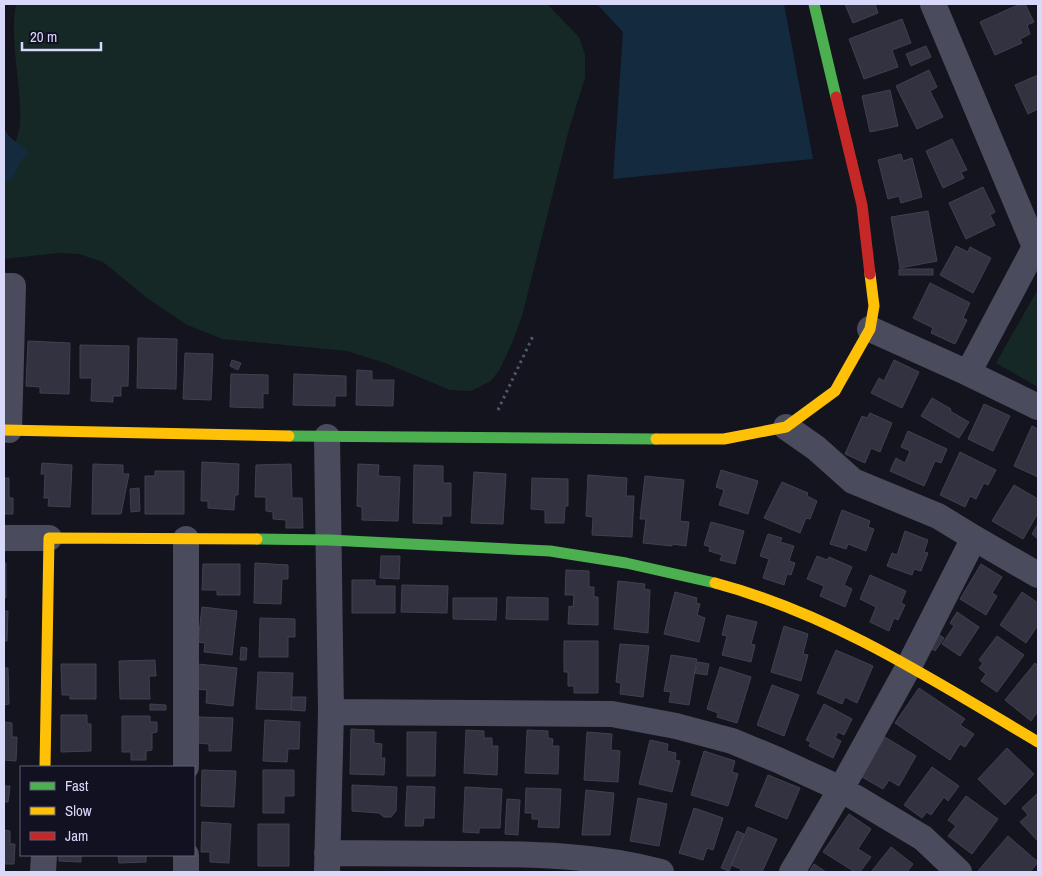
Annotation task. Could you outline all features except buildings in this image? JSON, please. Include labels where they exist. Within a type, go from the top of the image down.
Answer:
[{"type":"street","points":[[4,286],[13,286],[6,430],[327,437],[724,439],[786,427],[835,391],[870,329],[874,306],[862,205],[814,4]]},
{"type":"street","points":[[933,4],[1035,247],[968,373]]},
{"type":"street","points":[[870,329],[1038,407]]},
{"type":"street","points":[[786,427],[816,448],[853,481],[938,516],[1038,575]]},
{"type":"street","points":[[327,437],[331,712],[327,863],[510,854],[576,857],[639,866],[661,872]]},
{"type":"street","points":[[4,538],[329,540],[550,551],[626,563],[717,584],[769,600],[838,629],[909,666],[1038,742]]},
{"type":"street","points":[[45,766],[49,538]]},
{"type":"street","points":[[792,872],[841,789],[909,666],[974,538]]},
{"type":"street","points":[[186,539],[186,766]]},
{"type":"street","points":[[331,712],[612,714],[676,726],[732,741],[841,789],[923,838],[959,872]]},
{"type":"street","points":[[44,856],[44,872]]},
{"type":"street","points":[[186,856],[186,872]]},
{"type":"path","points":[[485,438],[534,336]]},
{"type":"green space","points":[[16,4],[547,4],[579,37],[585,55],[585,78],[569,129],[522,316],[500,369],[491,381],[471,391],[450,390],[385,363],[347,351],[223,339],[187,325],[147,298],[103,262],[79,254],[58,253],[4,259],[4,165],[15,143],[20,123],[14,33]]},
{"type":"green space","points":[[1038,289],[1038,387],[996,363]]},
{"type":"water","points":[[597,4],[784,4],[813,159],[613,179],[623,32]]},
{"type":"water","points":[[4,128],[13,140],[30,154],[22,159],[11,181],[4,182]]},
{"type":"traffic: fast","points":[[814,4],[836,97]]},
{"type":"traffic: fast","points":[[289,436],[656,439]]},
{"type":"traffic: fast","points":[[257,539],[329,540],[550,551],[626,563],[715,583]]},
{"type":"traffic: slow","points":[[656,439],[724,439],[786,427],[835,391],[870,329],[874,306],[870,274]]},
{"type":"traffic: slow","points":[[4,430],[289,436]]},
{"type":"traffic: slow","points":[[45,766],[49,538],[257,539]]},
{"type":"traffic: slow","points":[[715,583],[758,596],[800,612],[882,651],[1038,742]]},
{"type":"traffic: jam","points":[[836,97],[862,205],[870,274]]}]
